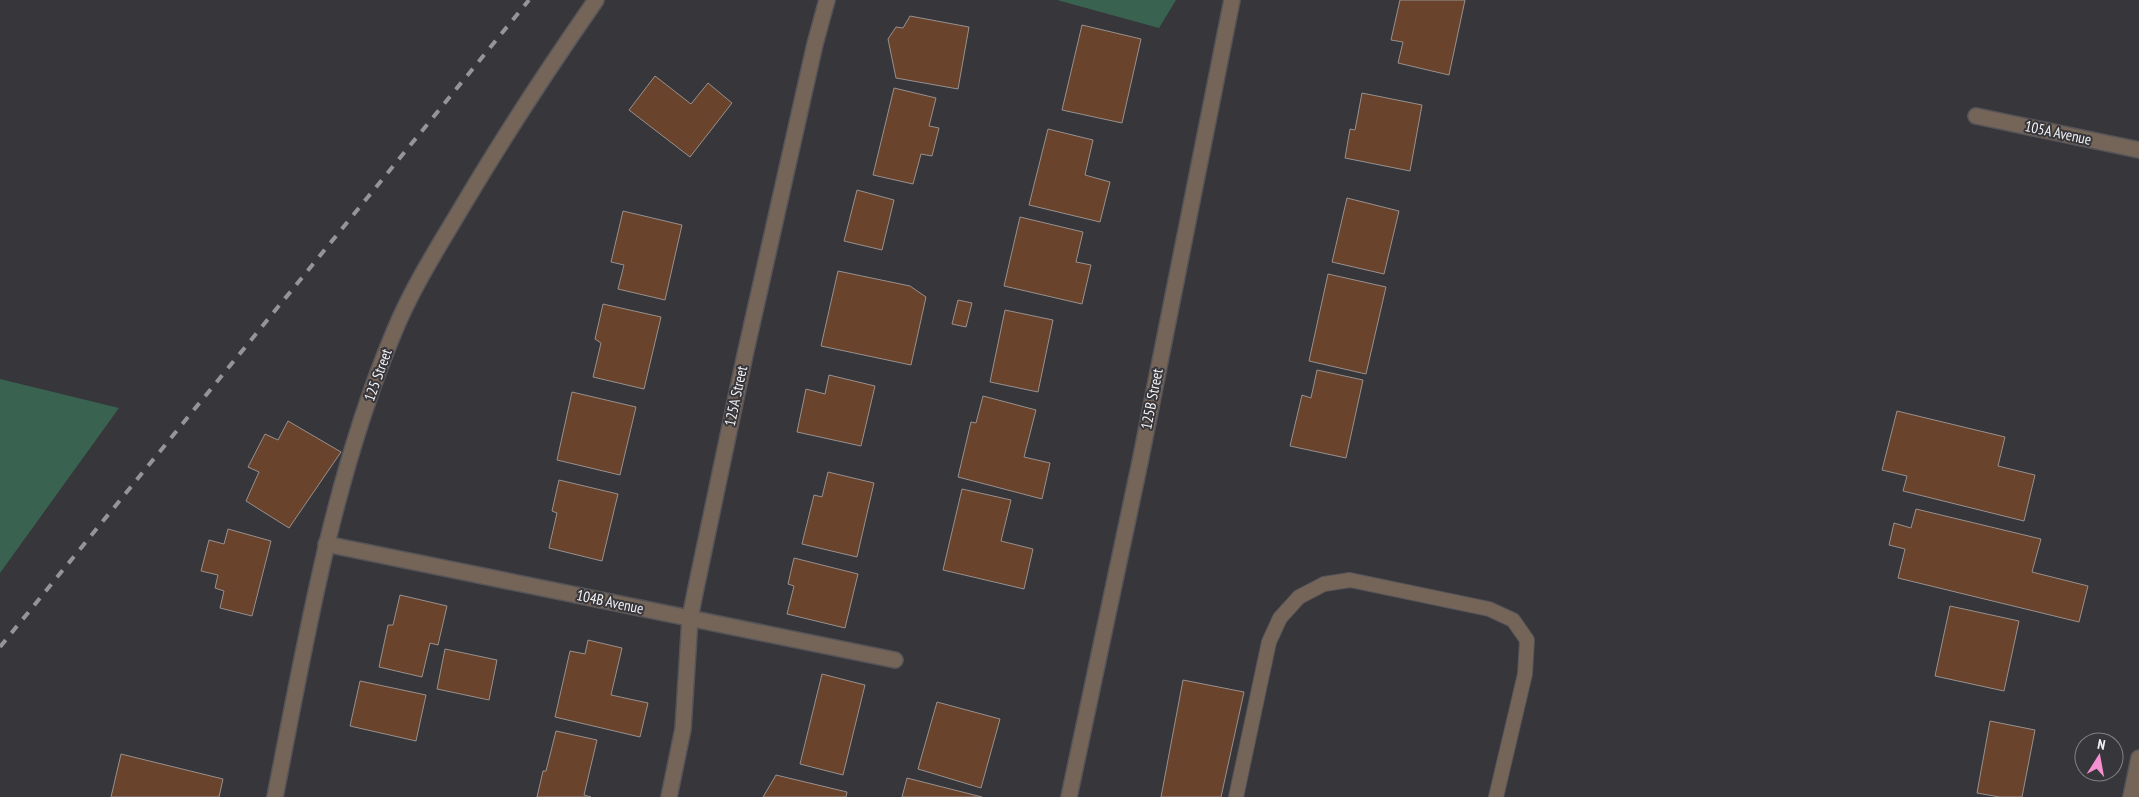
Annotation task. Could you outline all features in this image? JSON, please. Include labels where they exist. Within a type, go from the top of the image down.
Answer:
[{"type":"street","name":"125 Street","points":[[275,797],[326,544],[375,380],[409,300],[425,269],[501,144],[596,0]]},
{"type":"street","name":"125A Street","points":[[669,797],[683,728],[690,618],[747,346],[813,53],[827,0]]},
{"type":"street","name":"125B Street","points":[[1069,797],[1140,462],[1232,0]]},
{"type":"street","name":"105A Avenue","points":[[1976,116],[2139,150]]},
{"type":"street","name":"104B Avenue","points":[[326,544],[895,660]]},
{"type":"street","points":[[2131,797],[2139,758]]},
{"type":"lane","points":[[1236,797],[1269,642],[1280,618],[1299,596],[1324,584],[1350,580],[1489,609],[1513,620],[1527,640],[1525,674],[1496,797]]},
{"type":"green space","points":[[1057,0],[1176,0],[1159,28]]},
{"type":"green space","points":[[0,379],[119,408],[0,573]]},
{"type":"building","points":[[1400,0],[1465,0],[1449,75],[1398,63],[1403,42],[1391,40]]},
{"type":"building","points":[[910,16],[969,27],[958,89],[896,78],[888,39],[896,27],[903,28]]},
{"type":"building","points":[[1082,25],[1141,39],[1122,123],[1062,110]]},
{"type":"building","points":[[655,76],[691,104],[708,83],[732,103],[690,157],[629,110]]},
{"type":"building","points":[[894,88],[936,98],[929,126],[939,128],[932,156],[921,154],[913,184],[873,175]]},
{"type":"building","points":[[1362,93],[1422,105],[1410,171],[1345,158],[1350,129],[1355,130]]},
{"type":"building","points":[[1048,129],[1093,140],[1085,175],[1110,182],[1100,222],[1029,205]]},
{"type":"building","points":[[857,190],[894,200],[882,250],[844,241]]},
{"type":"building","points":[[1347,198],[1399,211],[1384,274],[1332,262]]},
{"type":"building","points":[[623,211],[682,225],[665,300],[618,289],[624,265],[611,262]]},
{"type":"building","points":[[1020,217],[1083,232],[1076,262],[1091,265],[1082,304],[1004,286]]},
{"type":"building","points":[[838,271],[910,286],[926,297],[911,365],[821,346]]},
{"type":"building","points":[[1328,274],[1386,287],[1366,374],[1309,361]]},
{"type":"building","points":[[958,300],[972,303],[966,327],[952,324]]},
{"type":"building","points":[[603,304],[661,317],[644,389],[593,377],[601,343],[595,339]]},
{"type":"building","points":[[1005,310],[1053,320],[1038,392],[990,382]]},
{"type":"building","points":[[1317,370],[1363,380],[1346,458],[1290,446],[1302,395],[1311,398]]},
{"type":"building","points":[[829,375],[875,386],[861,446],[797,432],[806,389],[825,394]]},
{"type":"building","points":[[572,392],[636,407],[620,475],[557,460]]},
{"type":"building","points":[[983,396],[1036,410],[1024,457],[1050,463],[1042,499],[958,477],[971,422],[976,423]]},
{"type":"building","points":[[1897,411],[2005,437],[1998,466],[2035,475],[2024,521],[1903,491],[1907,476],[1882,470]]},
{"type":"building","points":[[288,421],[341,452],[289,528],[246,501],[259,472],[248,467],[265,434],[278,440]]},
{"type":"building","points":[[828,472],[874,483],[857,557],[802,544],[814,495],[822,497]]},
{"type":"building","points":[[559,480],[618,494],[602,561],[549,548],[557,513],[552,511]]},
{"type":"building","points":[[962,489],[1011,500],[1001,541],[1033,549],[1024,589],[943,570]]},
{"type":"building","points":[[1916,509],[2041,539],[2032,572],[2088,586],[2079,622],[1898,578],[1905,549],[1889,545],[1894,523],[1911,528]]},
{"type":"building","points":[[228,529],[271,541],[252,616],[220,608],[224,591],[215,588],[218,575],[201,571],[209,540],[224,544]]},
{"type":"building","points":[[794,558],[858,574],[845,628],[787,614],[794,586],[788,584]]},
{"type":"building","points":[[400,595],[447,606],[438,645],[430,643],[422,677],[379,667],[388,625],[393,625]]},
{"type":"building","points":[[1950,606],[2019,621],[2004,691],[1935,676]]},
{"type":"building","points":[[588,640],[622,648],[611,695],[648,703],[640,737],[555,717],[570,651],[585,654]]},
{"type":"building","points":[[445,649],[497,660],[489,700],[437,689]]},
{"type":"building","points":[[822,674],[865,685],[843,775],[800,764]]},
{"type":"building","points":[[1183,680],[1244,692],[1221,797],[1161,797]]},
{"type":"building","points":[[360,681],[426,695],[416,741],[350,726]]},
{"type":"building","points":[[937,702],[1000,719],[981,788],[918,769]]},
{"type":"building","points":[[1990,721],[2035,730],[2022,797],[2000,797],[1977,793]]},
{"type":"building","points":[[556,731],[597,740],[584,795],[591,797],[537,797]]},
{"type":"building","points":[[121,754],[223,779],[219,797],[111,797]]},
{"type":"building","points":[[776,775],[847,792],[846,797],[763,797]]},
{"type":"building","points":[[907,778],[982,797],[902,797]]},
{"type":"railway","points":[[0,647],[529,0]]}]
